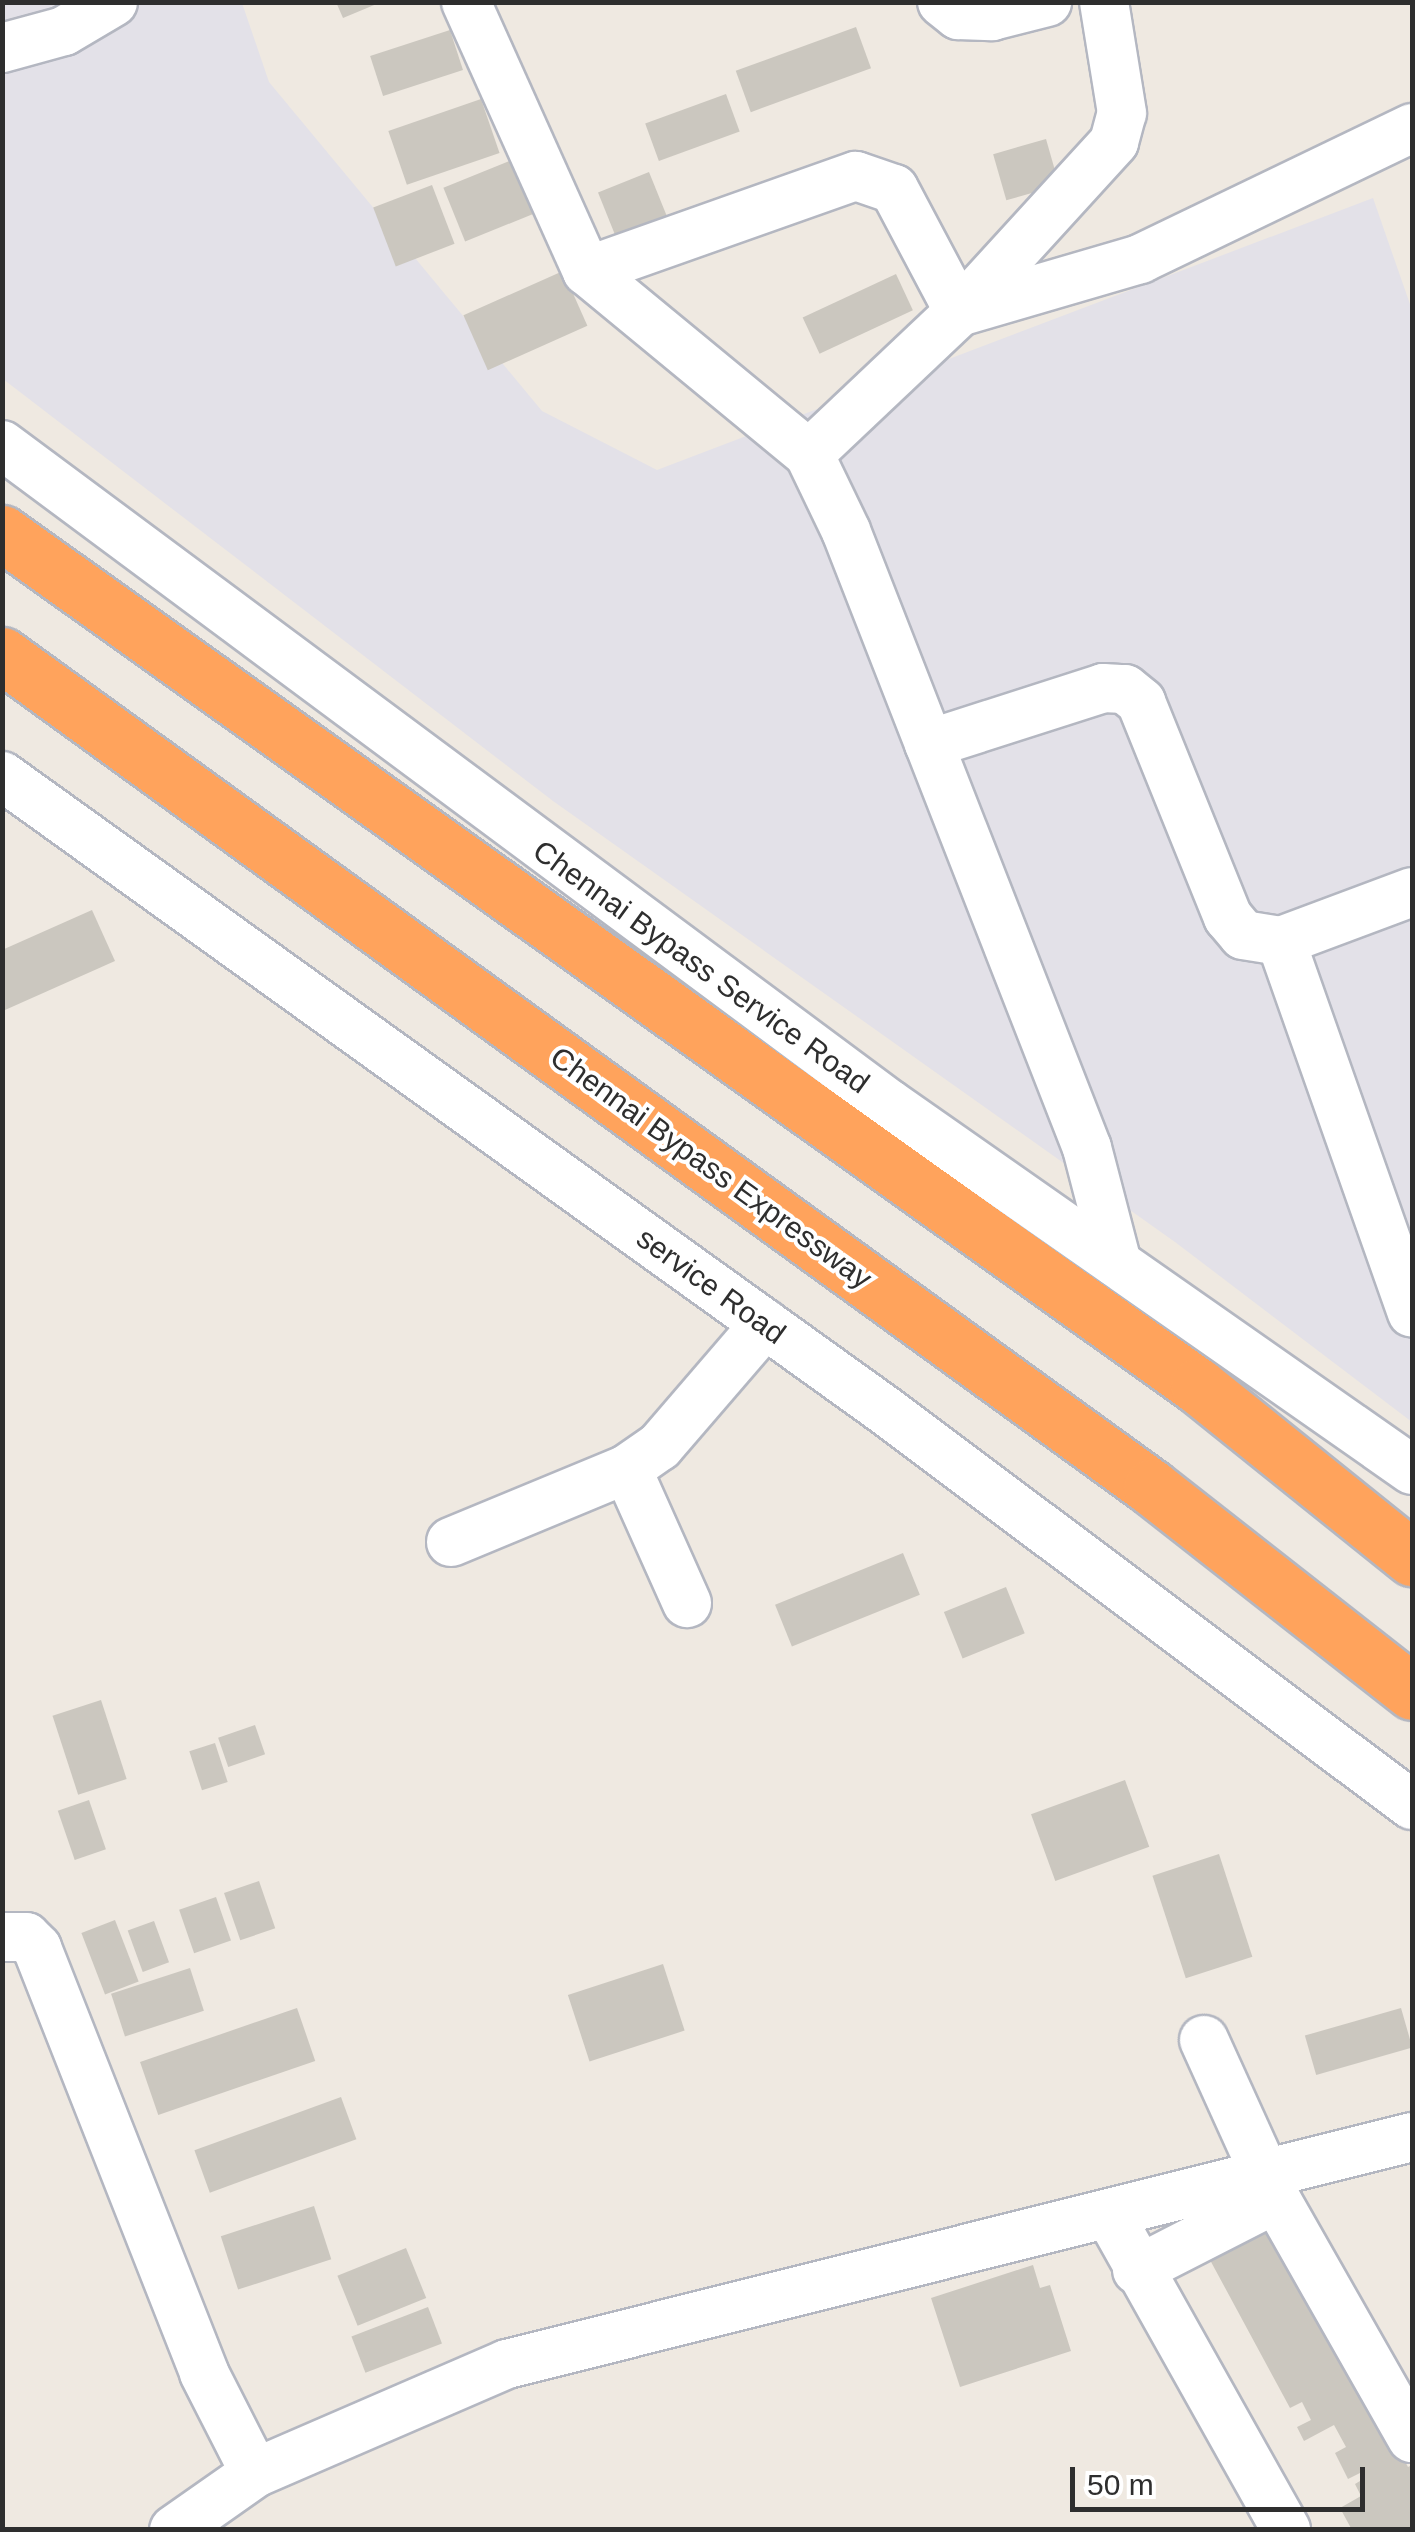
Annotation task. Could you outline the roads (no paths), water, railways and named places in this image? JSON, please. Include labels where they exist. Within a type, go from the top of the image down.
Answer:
[{"type":"highway","points":[[2,533],[1198,1386],[1412,1558]]},
{"type":"highway","name":"Chennai Bypass Expressway","points":[[2,654],[1152,1487],[1412,1692]]},
{"type":"street","points":[[2,48],[64,31],[112,2]]},
{"type":"street","points":[[466,2],[587,272],[809,454],[929,744],[1087,1148],[1118,1264]]},
{"type":"street","points":[[942,2],[958,15],[992,16],[1046,2]]},
{"type":"street","points":[[809,454],[959,312],[1114,142],[1122,113],[1104,2]]},
{"type":"street","points":[[959,312],[1140,260],[1412,128]]},
{"type":"street","points":[[587,272],[856,176],[894,189],[959,312]]},
{"type":"street","name":"Chennai Bypass Service Road","points":[[2,446],[458,790],[1412,1470]]},
{"type":"street","points":[[929,744],[1104,688],[1125,689],[1141,702],[1228,917],[1258,942],[1281,941],[1412,892]]},
{"type":"street","name":"service Road","points":[[2,776],[765,1324],[1412,1806]]},
{"type":"street","points":[[1281,941],[1412,1313]]},
{"type":"street","points":[[451,1542],[627,1469],[660,1446],[765,1324]]},
{"type":"street","points":[[627,1469],[686,1603]]},
{"type":"street","points":[[2,1936],[26,1938],[37,1948],[204,2373],[254,2472]]},
{"type":"street","points":[[1204,2040],[1269,2185],[1412,2438]]},
{"type":"street","points":[[185,2527],[254,2472],[507,2364],[1109,2214],[1269,2185],[1412,2137]]},
{"type":"street","points":[[1137,2270],[1269,2185]]},
{"type":"street","points":[[1109,2214],[1286,2530]]}]
